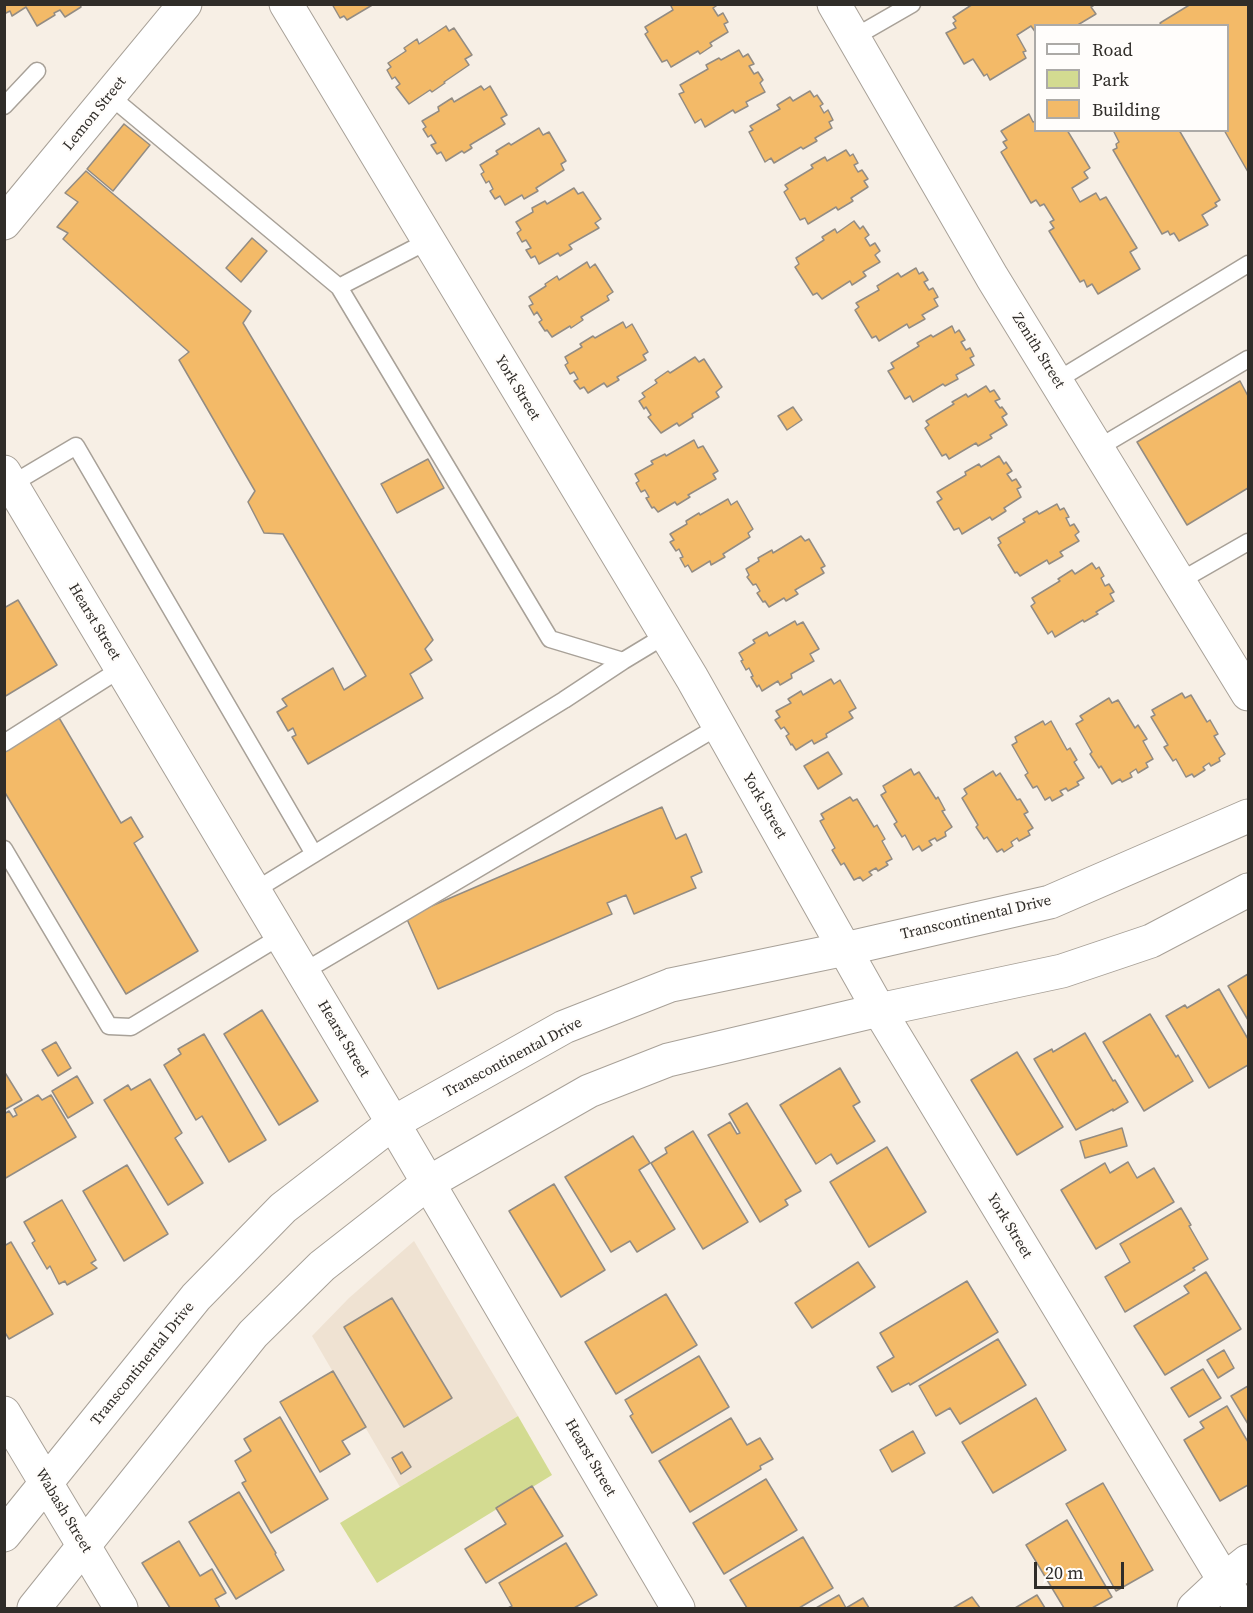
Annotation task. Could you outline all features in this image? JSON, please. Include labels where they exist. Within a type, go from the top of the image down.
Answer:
[{"type":"street","name":"Lemon Street","points":[[4,223],[185,4]]},
{"type":"street","name":"York Street","points":[[286,4],[666,635],[879,1010],[1236,1570],[1241,1608]]},
{"type":"street","name":"Zenith Street","points":[[834,4],[992,278],[1248,694]]},
{"type":"street","name":"Hearst Street","points":[[8,478],[393,1123],[678,1608]]},
{"type":"street","name":"Transcontinental Drive","points":[[4,1535],[196,1297],[283,1208],[393,1123],[564,1027],[671,985],[845,949],[1050,902],[1248,816]]},
{"type":"street","points":[[34,1608],[253,1334],[322,1266],[428,1184],[589,1091],[668,1060],[879,1010],[1062,971],[1151,941],[1248,890]]},
{"type":"street","name":"Wabash Street","points":[[4,1413],[121,1608]]},
{"type":"street","points":[[1194,1608],[1236,1570]]},
{"type":"lane","points":[[853,38],[912,4]]},
{"type":"lane","points":[[4,106],[37,71]]},
{"type":"lane","points":[[110,96],[339,287],[550,639],[623,661]]},
{"type":"lane","points":[[339,287],[428,241]]},
{"type":"lane","points":[[1056,381],[1248,264]]},
{"type":"lane","points":[[1098,448],[1248,359]]},
{"type":"lane","points":[[8,478],[76,446],[314,854]]},
{"type":"lane","points":[[1180,581],[1248,542]]},
{"type":"lane","points":[[254,891],[666,635]]},
{"type":"lane","points":[[4,743],[122,668]]},
{"type":"lane","points":[[303,972],[719,726]]},
{"type":"lane","points":[[4,849],[109,1026],[131,1027],[281,936]]},
{"type":"shaded area","points":[[414,1241],[518,1416],[400,1487],[312,1336],[349,1298]]},
{"type":"green space","points":[[518,1416],[552,1475],[377,1583],[340,1523]]},
{"type":"building","points":[[4,4],[80,4],[81,7],[65,17],[60,10],[37,26],[26,7],[12,16],[10,11],[4,14]]},
{"type":"building","points":[[332,4],[374,4],[347,20],[344,16],[340,18]]},
{"type":"building","points":[[673,4],[719,4],[713,8],[718,16],[723,13],[728,22],[724,24],[728,32],[710,43],[712,46],[700,54],[698,51],[671,67],[667,60],[662,62],[645,34],[648,32],[645,27],[673,10],[671,6]]},
{"type":"building","points":[[973,4],[1096,4],[1091,7],[1096,14],[1079,24],[1034,24],[1034,30],[1031,26],[1017,35],[1026,51],[1023,52],[1026,58],[990,80],[987,74],[984,76],[973,59],[964,64],[946,33],[956,28],[953,23],[956,21],[953,17]]},
{"type":"building","points":[[1191,4],[1248,4],[1248,172],[1225,132],[1229,132],[1229,24],[1160,23]]},
{"type":"building","points":[[446,26],[449,31],[454,28],[472,55],[465,59],[469,65],[432,92],[430,90],[409,104],[396,87],[400,84],[395,77],[392,79],[387,70],[391,67],[388,63],[406,51],[404,48],[417,39],[419,44]]},
{"type":"building","points":[[739,50],[743,57],[748,54],[754,64],[749,66],[754,74],[758,72],[763,80],[760,83],[765,92],[746,102],[748,106],[735,113],[733,110],[705,127],[701,119],[695,123],[679,94],[684,92],[680,85],[708,69],[706,65]]},
{"type":"building","points":[[481,86],[484,90],[490,86],[507,115],[501,118],[505,124],[470,145],[472,148],[446,161],[441,152],[437,154],[431,145],[436,143],[431,135],[428,137],[423,129],[426,127],[422,121],[439,111],[438,107],[452,98],[454,102]]},
{"type":"building","points":[[810,91],[814,97],[817,95],[823,104],[820,106],[824,113],[828,110],[833,120],[829,122],[832,128],[815,138],[817,141],[803,149],[801,147],[774,163],[771,158],[765,162],[749,132],[753,130],[750,126],[780,109],[777,105],[790,97],[793,101]]},
{"type":"building","points":[[1029,114],[1034,122],[1034,132],[1068,132],[1090,168],[1084,172],[1088,178],[1072,188],[1080,202],[1096,193],[1100,200],[1106,197],[1137,248],[1130,252],[1140,269],[1098,294],[1092,284],[1087,287],[1084,280],[1080,282],[1049,231],[1054,228],[1050,222],[1054,220],[1044,204],[1040,206],[1036,200],[1031,203],[1001,152],[1007,148],[1003,142],[1007,140],[1001,131]]},
{"type":"building","points":[[124,124],[150,145],[113,191],[87,169]]},
{"type":"building","points":[[539,128],[543,135],[549,132],[566,161],[561,164],[564,170],[536,188],[538,191],[524,199],[522,195],[505,205],[500,196],[495,199],[490,191],[493,189],[489,181],[486,183],[481,174],[484,172],[480,165],[498,154],[496,151]]},
{"type":"building","points":[[1114,132],[1180,132],[1220,200],[1215,203],[1217,206],[1202,215],[1208,225],[1179,241],[1174,233],[1170,235],[1168,231],[1162,234],[1113,150],[1117,148],[1116,144],[1119,142]]},
{"type":"building","points":[[846,150],[850,156],[853,154],[858,163],[854,165],[858,172],[862,170],[868,179],[864,181],[868,187],[851,198],[853,201],[838,210],[836,207],[808,224],[805,218],[800,220],[784,192],[788,189],[785,185],[813,168],[811,165],[825,157],[827,161]]},
{"type":"building","points":[[86,171],[251,311],[243,323],[433,640],[425,649],[432,660],[410,674],[423,698],[308,764],[292,737],[296,735],[293,728],[288,731],[277,712],[287,706],[282,699],[333,668],[344,690],[366,676],[283,534],[264,533],[248,502],[255,491],[179,360],[189,352],[63,239],[68,233],[57,227],[78,202],[65,193]]},
{"type":"building","points":[[574,188],[578,194],[583,192],[601,219],[595,223],[599,228],[569,245],[572,249],[560,256],[558,253],[539,264],[535,256],[531,258],[526,250],[531,248],[526,240],[522,242],[517,233],[521,230],[516,222],[533,212],[532,208],[545,201],[547,204]]},
{"type":"building","points":[[854,221],[860,229],[863,226],[869,235],[865,238],[870,246],[875,243],[880,251],[875,255],[880,262],[863,272],[866,276],[852,285],[850,281],[822,299],[817,293],[813,295],[795,267],[799,264],[796,258],[824,240],[822,237],[835,229],[837,233]]},
{"type":"building","points":[[252,238],[267,251],[241,282],[226,268]]},
{"type":"building","points":[[587,262],[590,268],[595,264],[613,292],[607,296],[609,300],[581,317],[583,320],[552,337],[539,322],[542,320],[537,312],[534,315],[529,306],[533,304],[529,297],[557,276],[559,280]]},
{"type":"building","points":[[916,268],[919,274],[923,272],[928,280],[924,282],[929,290],[933,288],[938,297],[934,299],[938,306],[922,315],[925,319],[909,328],[907,324],[879,341],[876,336],[872,338],[855,310],[859,307],[856,303],[879,290],[877,286],[898,273],[901,277]]},
{"type":"building","points":[[623,322],[626,328],[632,324],[648,352],[643,355],[646,360],[617,377],[619,380],[607,387],[604,383],[588,393],[584,387],[580,389],[574,381],[578,379],[574,372],[570,374],[565,365],[568,363],[565,357],[582,347],[580,344],[593,336],[595,338]]},
{"type":"building","points":[[952,326],[955,333],[959,330],[965,340],[961,342],[966,350],[970,348],[974,356],[970,358],[974,365],[956,375],[958,379],[945,386],[943,384],[913,402],[910,396],[905,399],[888,371],[894,368],[891,363],[919,346],[917,343]]},
{"type":"building","points":[[695,357],[699,362],[704,359],[722,387],[716,392],[719,397],[692,414],[693,417],[679,426],[677,423],[661,433],[648,417],[651,415],[646,407],[644,409],[639,401],[645,397],[642,393],[657,383],[655,380],[668,371],[670,373]]},
{"type":"building","points":[[1240,381],[1248,396],[1248,488],[1187,525],[1137,442]]},
{"type":"building","points":[[986,386],[990,392],[994,390],[1000,399],[995,401],[1007,414],[1002,417],[1007,425],[990,435],[992,438],[978,446],[976,443],[949,459],[946,454],[942,456],[925,428],[929,425],[926,421],[954,404],[952,402],[966,394],[968,397]]},
{"type":"building","points":[[793,407],[802,420],[787,430],[778,416]]},
{"type":"building","points":[[694,440],[698,448],[703,446],[718,471],[713,474],[716,479],[688,495],[690,497],[677,505],[675,502],[658,512],[654,507],[652,508],[646,498],[649,497],[645,490],[641,492],[636,483],[639,481],[635,474],[653,464],[651,461],[665,454],[666,456]]},
{"type":"building","points":[[999,456],[1012,471],[1007,474],[1012,481],[1016,479],[1021,487],[1017,489],[1021,497],[1004,508],[1006,511],[992,520],[990,517],[962,534],[959,528],[954,530],[937,502],[942,499],[937,492],[966,475],[965,472],[979,464],[981,467]]},
{"type":"building","points":[[428,459],[444,488],[397,513],[381,484]]},
{"type":"building","points":[[728,499],[731,505],[737,501],[753,529],[748,533],[750,537],[723,554],[725,557],[711,565],[710,561],[692,572],[688,565],[685,567],[680,558],[683,557],[679,549],[676,551],[670,542],[674,540],[670,534],[687,524],[686,521],[699,513],[700,515]]},
{"type":"building","points":[[1057,504],[1060,510],[1064,508],[1069,517],[1066,518],[1070,526],[1074,524],[1079,532],[1075,535],[1079,541],[1060,552],[1063,556],[1049,564],[1047,560],[1020,576],[1017,572],[1015,573],[998,545],[1001,543],[998,538],[1025,522],[1023,519],[1037,511],[1039,514]]},
{"type":"building","points":[[801,536],[805,541],[809,539],[825,566],[821,568],[824,573],[795,590],[798,594],[786,601],[784,598],[769,607],[757,593],[760,591],[756,584],[753,585],[747,577],[749,575],[746,569],[759,561],[758,558],[772,550],[773,553]]},
{"type":"building","points":[[1092,563],[1096,569],[1099,567],[1104,576],[1101,578],[1105,586],[1109,584],[1114,592],[1110,594],[1114,601],[1096,612],[1098,614],[1055,637],[1052,631],[1048,634],[1031,606],[1035,603],[1032,598],[1060,581],[1058,579],[1072,570],[1075,574]]},
{"type":"building","points":[[18,600],[57,665],[4,697],[4,608]]},
{"type":"building","points":[[795,621],[797,625],[803,622],[819,649],[810,654],[814,661],[791,674],[792,678],[780,685],[778,681],[762,691],[751,677],[753,676],[749,668],[746,670],[739,653],[755,643],[753,640],[767,632],[769,636]]},
{"type":"building","points":[[831,679],[834,684],[840,680],[856,708],[849,712],[853,718],[826,734],[827,737],[814,744],[812,740],[796,750],[786,736],[789,734],[784,727],[781,729],[775,720],[780,717],[776,711],[791,703],[788,699],[801,691],[803,695]]},
{"type":"building","points":[[1182,693],[1185,698],[1191,695],[1207,722],[1210,720],[1218,734],[1214,736],[1225,754],[1219,758],[1220,761],[1203,767],[1205,770],[1194,777],[1192,774],[1186,777],[1176,759],[1173,761],[1164,747],[1168,745],[1151,717],[1155,715],[1152,710]]},
{"type":"building","points":[[1109,698],[1112,703],[1118,700],[1135,728],[1138,725],[1147,739],[1143,741],[1153,759],[1146,763],[1148,767],[1138,773],[1136,769],[1130,773],[1132,777],[1122,782],[1120,779],[1112,784],[1090,754],[1092,752],[1076,724],[1083,720],[1080,716]]},
{"type":"building","points":[[58,716],[121,823],[131,817],[143,837],[134,843],[198,951],[126,994],[4,791],[4,748]]},
{"type":"building","points":[[1043,721],[1045,725],[1051,721],[1067,750],[1070,748],[1077,760],[1074,762],[1084,778],[1077,782],[1079,785],[1068,791],[1066,788],[1060,791],[1063,795],[1052,801],[1050,797],[1045,800],[1037,786],[1033,788],[1025,775],[1028,773],[1012,745],[1017,742],[1015,737]]},
{"type":"building","points":[[828,752],[842,774],[818,789],[804,766]]},
{"type":"building","points":[[911,769],[914,775],[919,772],[936,799],[938,797],[945,810],[942,811],[952,827],[945,832],[946,836],[937,841],[935,838],[929,841],[932,845],[922,851],[919,846],[913,850],[905,835],[902,837],[894,824],[897,822],[881,795],[886,792],[883,786]]},
{"type":"building","points":[[993,771],[996,776],[1000,773],[1017,800],[1020,799],[1028,812],[1024,814],[1033,828],[1028,831],[1030,835],[1019,841],[1017,838],[1011,842],[1013,846],[1004,852],[1002,849],[997,852],[987,837],[984,839],[962,798],[967,794],[964,789]]},
{"type":"building","points":[[850,797],[853,801],[857,799],[874,827],[877,825],[885,839],[882,841],[892,859],[886,862],[888,865],[878,871],[876,868],[869,872],[872,875],[863,881],[860,877],[854,880],[844,863],[841,865],[832,850],[835,848],[820,821],[824,819],[821,814]]},
{"type":"building","points":[[662,807],[676,839],[686,834],[702,872],[691,877],[696,888],[634,914],[626,895],[607,903],[612,914],[438,989],[406,917]]},
{"type":"building","points":[[1248,974],[1248,1020],[1228,986]]},
{"type":"building","points":[[1219,989],[1248,1039],[1248,1065],[1209,1088],[1166,1016],[1185,1005],[1187,1008]]},
{"type":"building","points":[[262,1010],[318,1101],[279,1125],[224,1034]]},
{"type":"building","points":[[1150,1014],[1193,1081],[1144,1111],[1103,1042]]},
{"type":"building","points":[[1085,1033],[1128,1102],[1076,1130],[1034,1059],[1052,1049],[1053,1052]]},
{"type":"building","points":[[204,1034],[266,1140],[229,1162],[202,1116],[196,1120],[164,1065],[181,1054],[178,1049]]},
{"type":"building","points":[[56,1042],[71,1068],[58,1076],[42,1050]]},
{"type":"building","points":[[1017,1052],[1063,1127],[1017,1155],[971,1080]]},
{"type":"building","points":[[840,1068],[860,1102],[853,1106],[875,1141],[837,1164],[831,1154],[816,1164],[780,1105]]},
{"type":"building","points":[[4,1071],[22,1100],[4,1110]]},
{"type":"building","points":[[77,1076],[93,1103],[68,1118],[52,1091]]},
{"type":"building","points":[[150,1079],[182,1133],[175,1138],[203,1183],[168,1205],[104,1100],[128,1085],[131,1090]]},
{"type":"building","points":[[38,1095],[42,1100],[51,1095],[76,1137],[4,1179],[4,1114],[9,1111],[13,1117],[17,1115],[14,1109]]},
{"type":"building","points":[[747,1103],[801,1191],[785,1200],[788,1205],[760,1222],[708,1135],[730,1122],[737,1134],[740,1133],[729,1114]]},
{"type":"building","points":[[1122,1128],[1127,1146],[1085,1158],[1080,1141]]},
{"type":"building","points":[[693,1131],[748,1222],[703,1249],[651,1163],[667,1153],[665,1148]]},
{"type":"building","points":[[633,1136],[650,1163],[639,1170],[675,1229],[637,1252],[630,1241],[611,1252],[565,1177]]},
{"type":"building","points":[[887,1147],[926,1212],[869,1247],[830,1182]]},
{"type":"building","points":[[1128,1162],[1137,1178],[1154,1168],[1174,1202],[1096,1249],[1061,1190],[1105,1163],[1110,1173]]},
{"type":"building","points":[[127,1165],[168,1234],[124,1261],[83,1191]]},
{"type":"building","points":[[554,1184],[605,1270],[561,1297],[509,1211]]},
{"type":"building","points":[[62,1200],[96,1260],[91,1263],[97,1268],[67,1285],[65,1281],[59,1284],[50,1266],[47,1269],[32,1243],[35,1241],[24,1222]]},
{"type":"building","points":[[1181,1208],[1208,1259],[1193,1268],[1195,1270],[1125,1312],[1105,1277],[1130,1262],[1120,1244]]},
{"type":"building","points":[[11,1242],[53,1314],[9,1339],[4,1331],[4,1246]]},
{"type":"building","points":[[858,1262],[875,1287],[812,1328],[795,1303]]},
{"type":"building","points":[[1206,1272],[1241,1329],[1165,1375],[1134,1326],[1189,1293],[1184,1286]]},
{"type":"building","points":[[967,1281],[998,1332],[910,1385],[909,1383],[892,1392],[877,1367],[894,1357],[880,1333]]},
{"type":"building","points":[[666,1294],[697,1345],[616,1394],[585,1342]]},
{"type":"building","points":[[392,1298],[452,1398],[404,1427],[344,1327]]},
{"type":"building","points":[[998,1339],[1026,1385],[960,1424],[950,1408],[936,1416],[919,1386]]},
{"type":"building","points":[[1224,1350],[1234,1368],[1218,1378],[1207,1360]]},
{"type":"building","points":[[699,1356],[729,1407],[652,1453],[630,1416],[633,1414],[625,1400]]},
{"type":"building","points":[[1203,1369],[1221,1398],[1189,1417],[1171,1388]]},
{"type":"building","points":[[333,1371],[366,1427],[342,1441],[350,1454],[320,1472],[280,1402]]},
{"type":"building","points":[[1248,1386],[1248,1424],[1231,1396]]},
{"type":"building","points":[[1036,1398],[1066,1450],[993,1493],[962,1442]]},
{"type":"building","points":[[1227,1406],[1248,1442],[1248,1485],[1220,1501],[1184,1440],[1204,1428],[1200,1422]]},
{"type":"building","points":[[280,1417],[328,1499],[271,1533],[242,1483],[246,1481],[235,1461],[251,1451],[244,1439]]},
{"type":"building","points":[[731,1418],[747,1445],[760,1438],[773,1459],[760,1466],[761,1469],[690,1512],[659,1461]]},
{"type":"building","points":[[913,1431],[925,1453],[892,1472],[880,1450]]},
{"type":"building","points":[[402,1452],[411,1467],[401,1474],[392,1458]]},
{"type":"building","points":[[766,1479],[797,1530],[724,1574],[693,1523]]},
{"type":"building","points":[[1103,1483],[1153,1570],[1116,1591],[1066,1504]]},
{"type":"building","points":[[532,1486],[563,1536],[486,1583],[465,1549],[506,1524],[496,1508]]},
{"type":"building","points":[[239,1492],[284,1570],[236,1599],[189,1522]]},
{"type":"building","points":[[1067,1520],[1112,1597],[1092,1608],[1064,1608],[1026,1545]]},
{"type":"building","points":[[803,1537],[833,1588],[799,1608],[747,1608],[730,1580]]},
{"type":"building","points":[[179,1541],[200,1576],[212,1569],[226,1593],[215,1599],[220,1608],[170,1608],[142,1563]]},
{"type":"building","points":[[566,1543],[597,1595],[574,1608],[508,1608],[512,1606],[499,1583]]},
{"type":"building","points":[[839,1595],[846,1608],[816,1608]]},
{"type":"building","points":[[1037,1595],[1045,1608],[1015,1608]]},
{"type":"building","points":[[972,1597],[980,1608],[953,1608]]},
{"type":"building","points":[[863,1598],[869,1608],[846,1608]]}]
